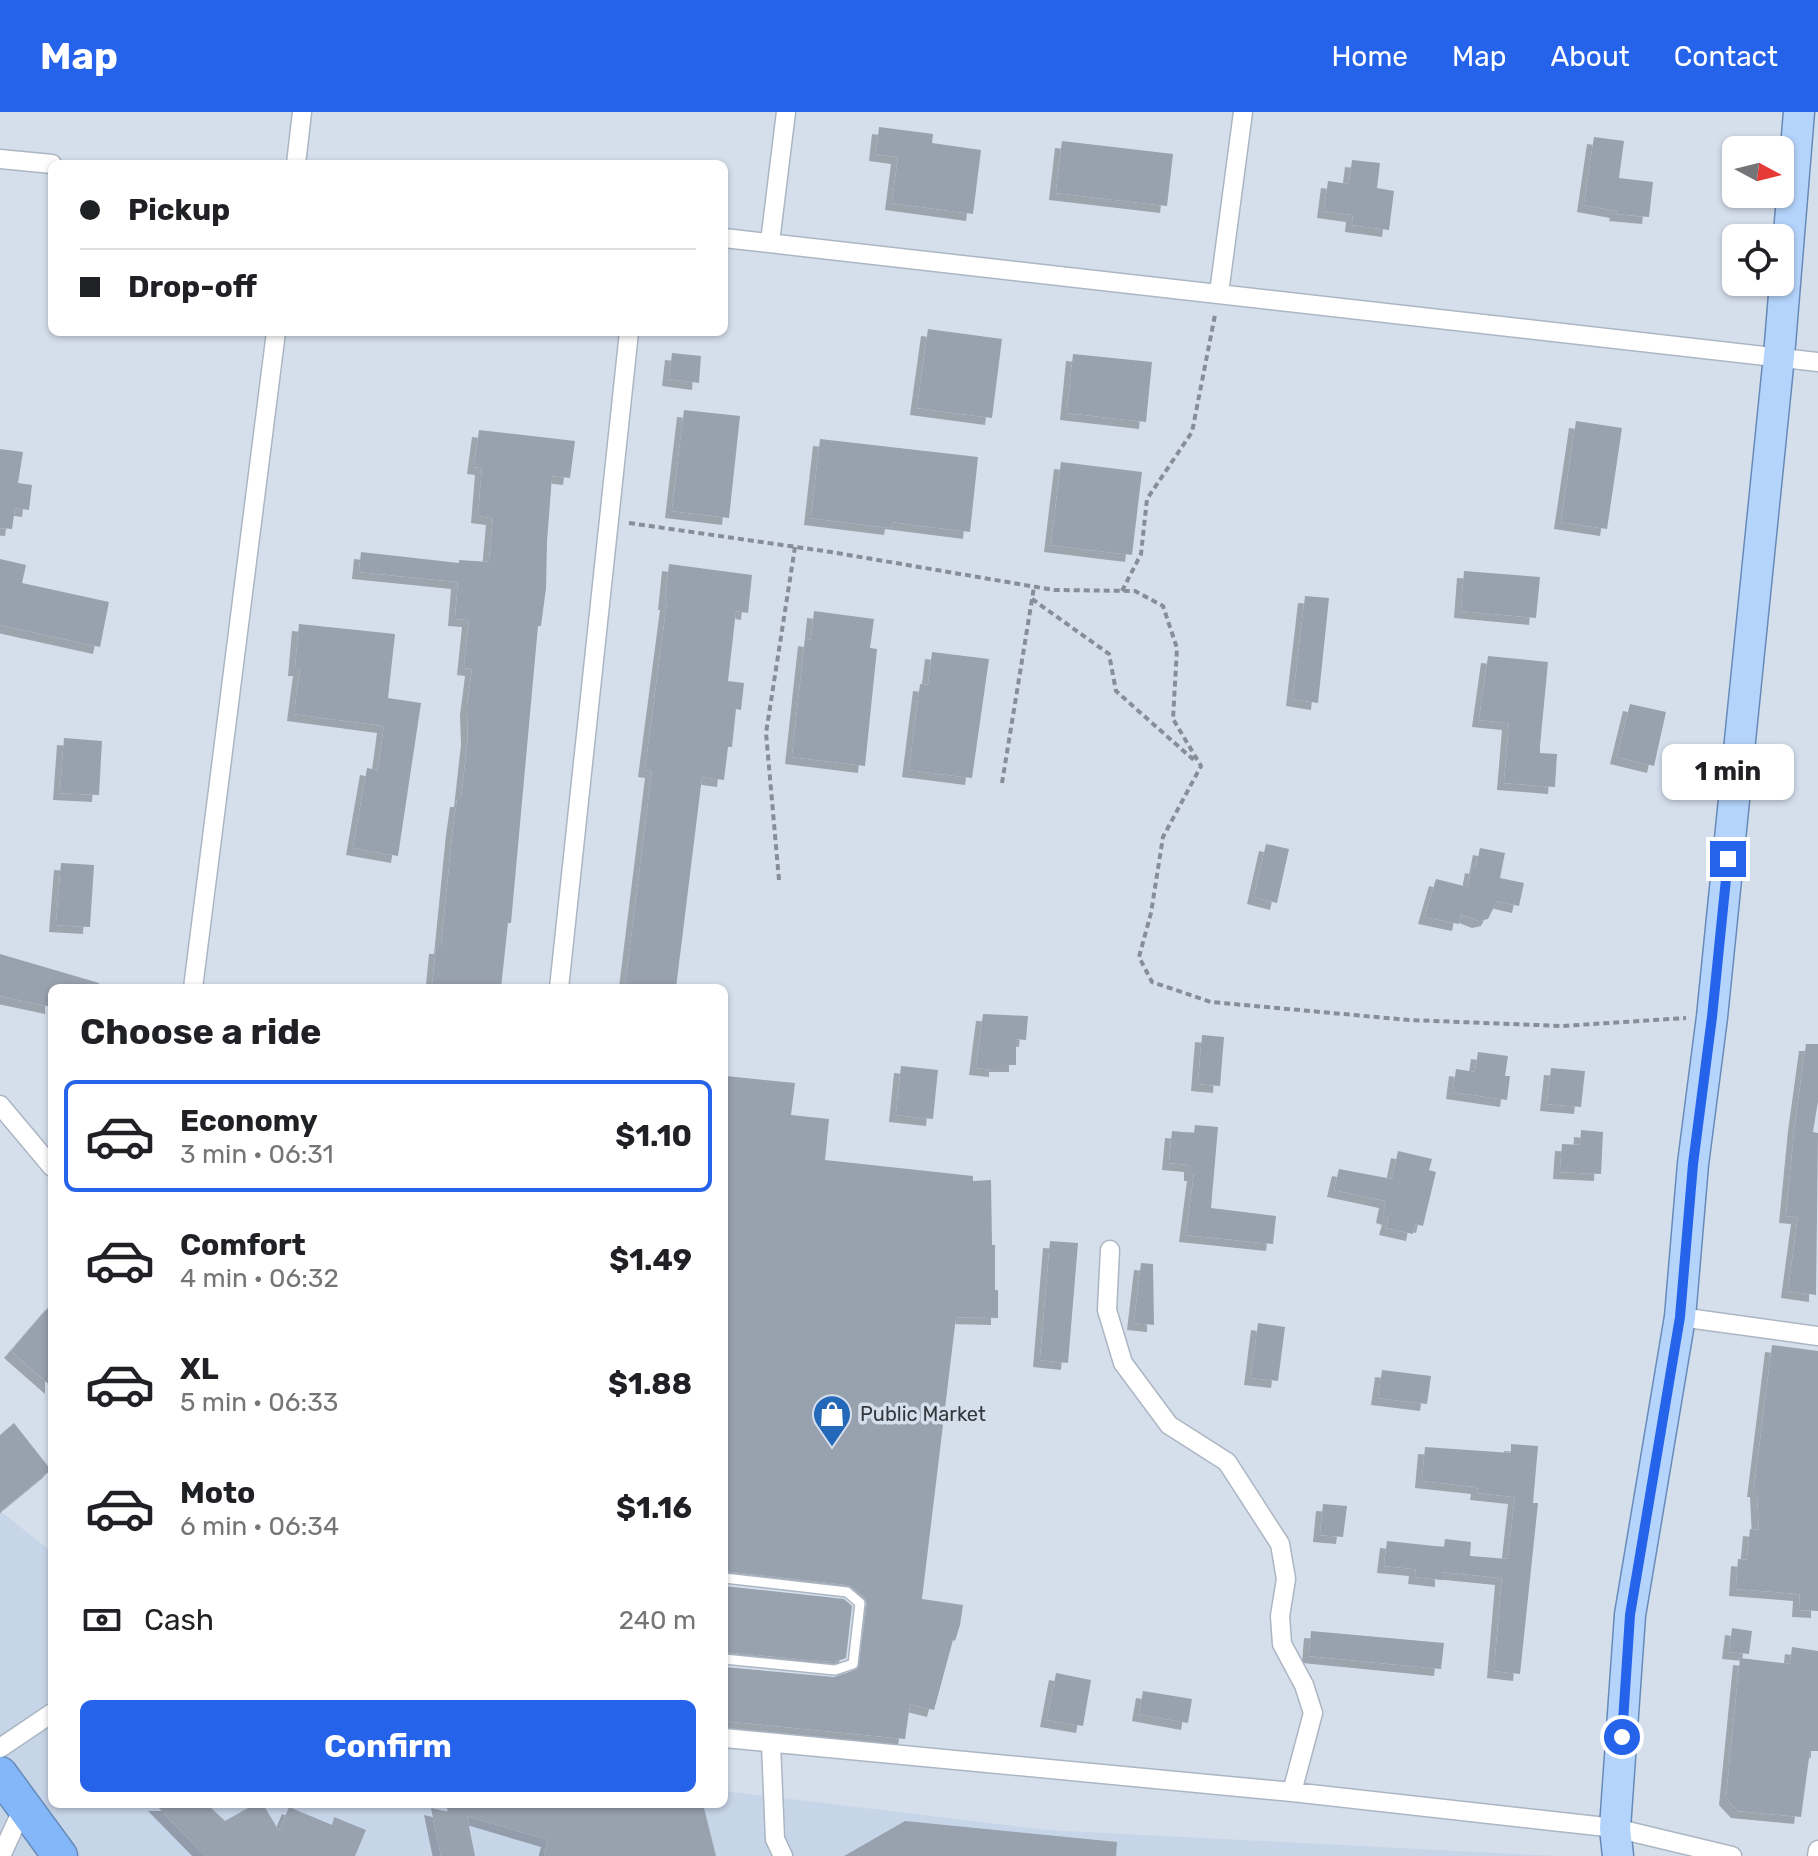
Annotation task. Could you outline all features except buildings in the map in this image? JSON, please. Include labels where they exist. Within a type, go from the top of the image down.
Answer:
[{"type":"highway","points":[[0,1774],[60,1856]]},
{"type":"main road","points":[[1616,1842],[1630,1615],[1680,1317],[1693,1164],[1712,1017],[1779,356],[1799,112]]},
{"type":"street","points":[[296,160],[302,112]]},
{"type":"street","points":[[770,242],[786,112]]},
{"type":"street","points":[[1219,293],[1243,112]]},
{"type":"street","points":[[0,159],[48,164]]},
{"type":"street","points":[[728,238],[1818,362]]},
{"type":"street","points":[[194,984],[275,336]]},
{"type":"street","points":[[559,984],[629,336]]},
{"type":"street","points":[[0,1105],[48,1162]]},
{"type":"street","points":[[1110,1250],[1107,1310],[1123,1363],[1169,1425],[1227,1462],[1280,1544],[1286,1579],[1280,1616],[1282,1644],[1304,1685],[1313,1713],[1292,1792]]},
{"type":"street","points":[[1680,1317],[1818,1336]]},
{"type":"street","points":[[0,1748],[48,1716]]},
{"type":"street","points":[[728,1739],[1292,1792],[1616,1842],[1732,1856]]},
{"type":"street","points":[[771,1744],[775,1839],[783,1856]]},
{"type":"street","points":[[1,1856],[23,1808]]},
{"type":"street","points":[[1817,1856],[1818,1850]]},
{"type":"lane","points":[[728,1578],[847,1592],[860,1603],[853,1664],[846,1668],[835,1670],[728,1659]]},
{"type":"path","points":[[1122,591],[1141,554],[1147,499],[1192,432],[1219,293]]},
{"type":"path","points":[[607,520],[795,547],[1054,590],[1135,591],[1163,606],[1177,648],[1173,719],[1201,766]]},
{"type":"path","points":[[779,880],[766,733],[795,547]]},
{"type":"path","points":[[1002,783],[1034,587]]},
{"type":"path","points":[[1032,599],[1109,654],[1116,691],[1201,766]]},
{"type":"path","points":[[1201,766],[1163,837],[1151,913],[1139,957],[1152,982],[1211,1002],[1409,1020],[1562,1026],[1712,1017]]},
{"type":"shaded area","points":[[0,1511],[48,1549],[48,1808],[728,1808],[728,1791],[1047,1830],[1557,1856],[0,1856]]},
{"type":"place","name":"Public Market","points":[[832,1448]]},
{"type":"route","points":[[1622,1737],[1630,1615],[1680,1317],[1693,1164],[1728,859]]}]
